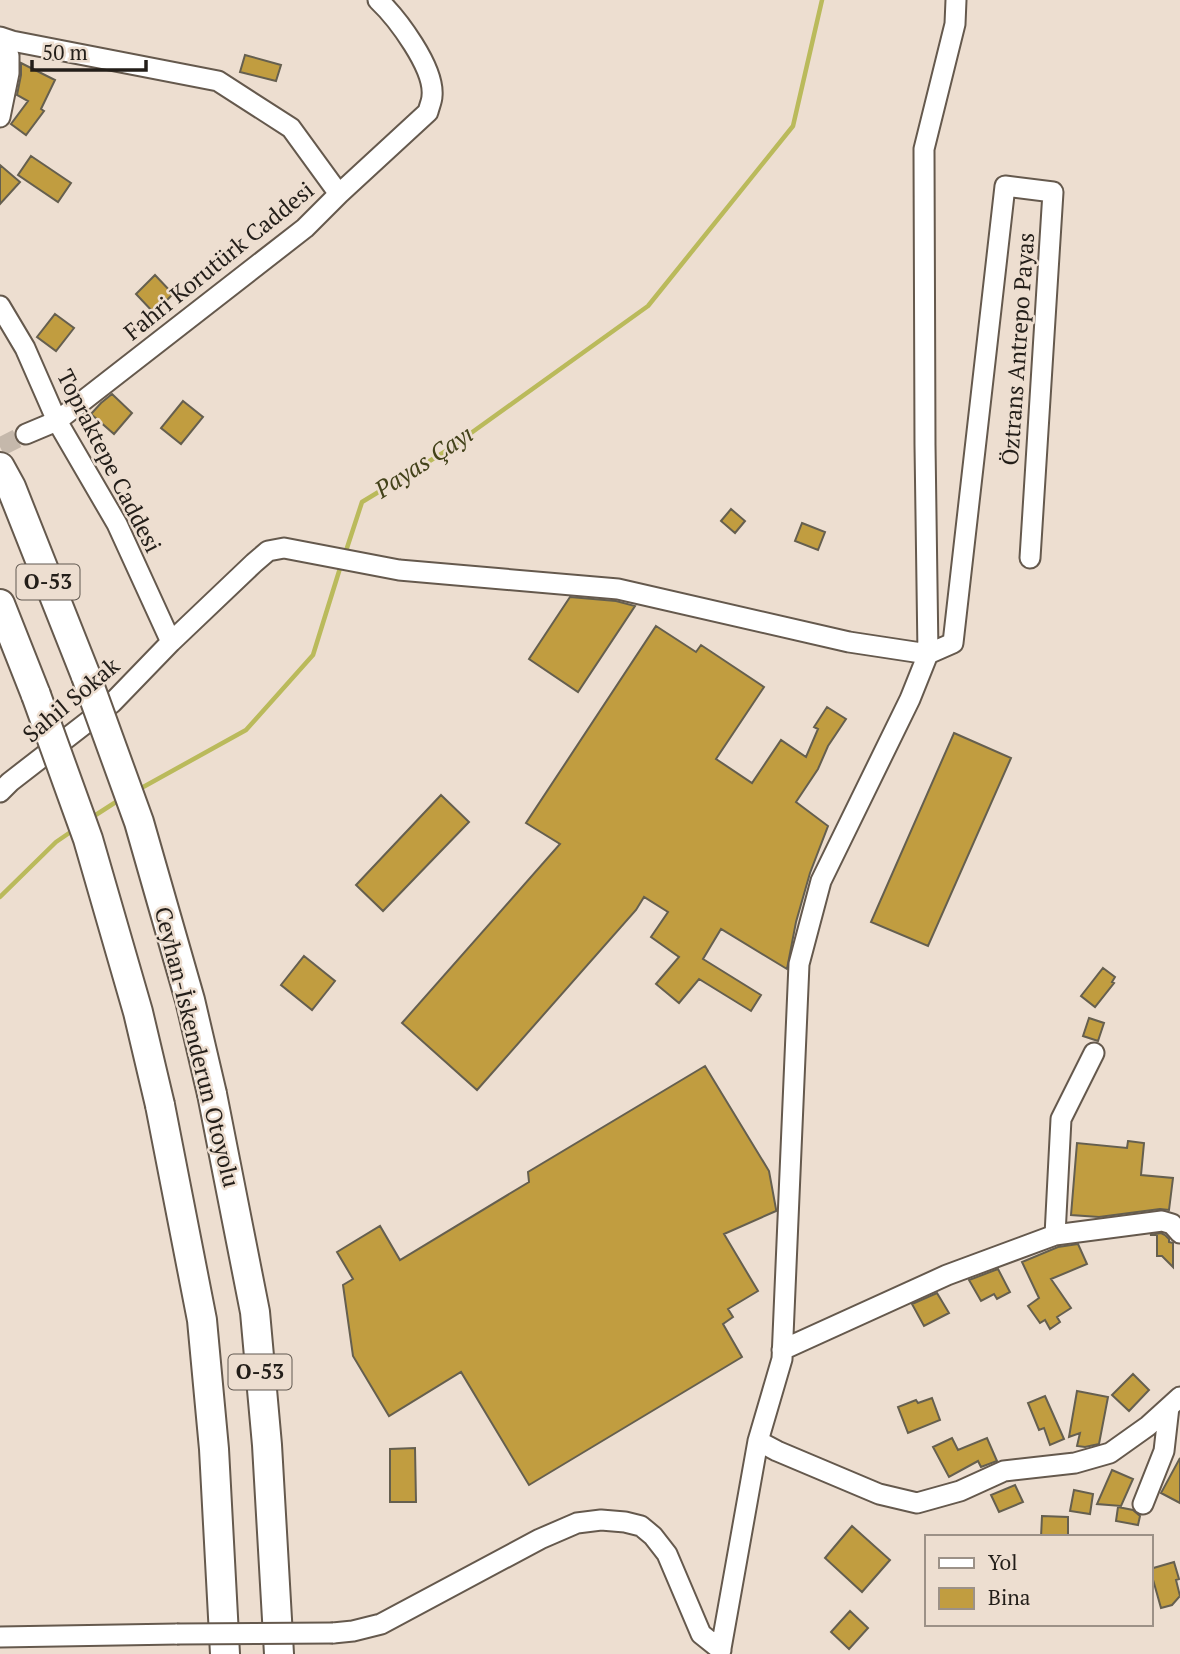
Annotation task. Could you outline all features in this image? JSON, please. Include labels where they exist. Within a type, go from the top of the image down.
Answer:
[{"type":"highway","name":"Ceyhan-İskenderun Otoyolu","points":[[5,477],[86,676],[139,822],[190,1000],[212,1094],[255,1312],[281,1654]]},
{"type":"highway","name":"O-53","points":[[0,604],[88,839],[138,1012],[160,1105],[202,1320],[214,1449],[225,1654]]},
{"type":"street","points":[[338,194],[428,112],[433,94],[427,71],[413,44],[378,0]]},
{"type":"street","points":[[720,1652],[758,1441],[782,1359],[799,964],[821,881],[910,699],[928,654],[924,149],[955,23],[956,0]]},
{"type":"street","points":[[0,117],[9,73],[9,56],[4,42]]},
{"type":"street","name":"Fahri Korutürk Caddesi","points":[[4,42],[218,81],[291,128],[338,194],[305,228],[57,421],[26,434]]},
{"type":"street","name":"Öztrans Antrepo Payas","points":[[928,654],[953,643],[1005,186],[1053,192],[1030,558]]},
{"type":"street","name":"Topraktepe Caddesi","points":[[0,306],[24,348],[57,421],[117,524],[171,642]]},
{"type":"street","name":"Sahil Sokak","points":[[0,792],[111,703],[254,562],[268,551],[284,548],[398,570],[618,589],[849,642],[928,654]]},
{"type":"street","points":[[1055,1235],[1061,1119],[1094,1053]]},
{"type":"street","points":[[782,1350],[947,1275],[1055,1235],[1162,1221],[1172,1224],[1180,1233]]},
{"type":"street","points":[[758,1441],[879,1494],[917,1503],[960,1491],[1004,1471],[1075,1463],[1110,1453],[1148,1426],[1174,1402]]},
{"type":"street","points":[[1143,1504],[1164,1451],[1174,1402]]},
{"type":"street","points":[[0,1637],[353,1631],[381,1624],[540,1539],[577,1523],[601,1520],[641,1526],[653,1536],[667,1554],[701,1633],[720,1652]]},
{"type":"building","points":[[245,55],[281,65],[276,81],[240,72]]},
{"type":"building","points":[[21,63],[55,80],[41,109],[44,111],[26,135],[11,124],[28,101],[17,95]]},
{"type":"building","points":[[31,156],[71,183],[58,202],[18,175]]},
{"type":"building","points":[[0,165],[20,182],[0,204]]},
{"type":"building","points":[[155,275],[173,294],[154,313],[136,294]]},
{"type":"building","points":[[55,314],[74,328],[56,351],[37,337]]},
{"type":"building","points":[[112,394],[132,413],[114,434],[91,414]]},
{"type":"building","points":[[183,401],[203,417],[181,444],[161,428]]},
{"type":"building","points":[[731,509],[745,521],[735,533],[721,521]]},
{"type":"building","points":[[802,523],[825,532],[818,550],[795,541]]},
{"type":"building","points":[[570,597],[616,601],[635,606],[578,692],[529,659]]},
{"type":"building","points":[[656,626],[696,652],[701,645],[764,687],[716,759],[752,783],[781,740],[806,757],[818,729],[814,727],[827,707],[846,719],[796,802],[828,826],[810,873],[796,922],[787,969],[721,929],[703,959],[761,995],[751,1011],[699,979],[679,1003],[656,984],[679,957],[651,937],[668,912],[644,897],[636,910],[477,1090],[402,1023],[560,844],[526,823]]},
{"type":"building","points":[[954,733],[1011,758],[928,946],[871,922]]},
{"type":"building","points":[[441,795],[469,822],[383,911],[356,885]]},
{"type":"building","points":[[304,956],[335,981],[312,1010],[281,985]]},
{"type":"building","points":[[1103,968],[1115,977],[1112,982],[1114,983],[1095,1007],[1081,996]]},
{"type":"building","points":[[1089,1018],[1104,1023],[1098,1041],[1083,1036]]},
{"type":"building","points":[[705,1066],[769,1171],[776,1209],[724,1234],[758,1291],[728,1309],[733,1317],[723,1324],[742,1357],[529,1485],[461,1372],[389,1416],[353,1356],[343,1285],[353,1279],[337,1252],[380,1226],[400,1260],[529,1182],[528,1172]]},
{"type":"building","points":[[1128,1141],[1144,1143],[1141,1175],[1173,1178],[1169,1210],[1099,1217],[1071,1215],[1077,1143],[1127,1148]]},
{"type":"building","points":[[1161,1233],[1173,1243],[1173,1267],[1162,1256],[1157,1256],[1157,1235],[1150,1235]]},
{"type":"building","points":[[1078,1244],[1087,1264],[1051,1279],[1071,1308],[1057,1317],[1060,1322],[1050,1329],[1045,1320],[1040,1323],[1028,1306],[1039,1298],[1022,1262],[1058,1247]]},
{"type":"building","points":[[998,1269],[1010,1292],[997,1299],[994,1294],[981,1301],[969,1280]]},
{"type":"building","points":[[937,1293],[949,1313],[924,1326],[912,1304]]},
{"type":"building","points":[[1133,1374],[1149,1390],[1129,1411],[1112,1395]]},
{"type":"building","points":[[1077,1391],[1108,1397],[1099,1444],[1077,1446],[1080,1433],[1069,1437]]},
{"type":"building","points":[[1045,1396],[1064,1439],[1050,1445],[1044,1428],[1039,1430],[1028,1403]]},
{"type":"building","points":[[932,1398],[940,1420],[908,1433],[898,1407],[916,1400],[918,1403]]},
{"type":"building","points":[[952,1438],[958,1450],[987,1438],[997,1461],[981,1467],[978,1461],[949,1477],[933,1447]]},
{"type":"building","points":[[415,1448],[416,1502],[390,1502],[390,1449]]},
{"type":"building","points":[[1180,1458],[1180,1503],[1161,1493]]},
{"type":"building","points":[[1112,1470],[1133,1479],[1121,1506],[1097,1504]]},
{"type":"building","points":[[1015,1485],[1023,1502],[999,1512],[991,1495]]},
{"type":"building","points":[[1074,1490],[1093,1494],[1090,1514],[1070,1511]]},
{"type":"building","points":[[1118,1507],[1133,1510],[1140,1516],[1138,1525],[1116,1521]]},
{"type":"building","points":[[1042,1516],[1068,1517],[1068,1535],[1041,1535]]},
{"type":"building","points":[[852,1526],[890,1560],[862,1592],[825,1558]]},
{"type":"building","points":[[1174,1562],[1180,1596],[1172,1605],[1161,1608],[1152,1568]]},
{"type":"building","points":[[850,1611],[868,1628],[849,1649],[831,1632]]},
{"type":"waterway","name":"Payas Çayı","points":[[345,554],[362,502],[446,451],[648,306],[793,126],[822,0]]},
{"type":"waterway","name":"Payas Çayı","points":[[136,791],[246,730],[313,655],[341,565]]},
{"type":"waterway","name":"Payas Çayı","points":[[91,818],[119,800]]},
{"type":"waterway","name":"Payas Çayı","points":[[0,897],[56,842],[75,829]]},
{"type":"tunnel","points":[[0,447],[26,434]]}]
